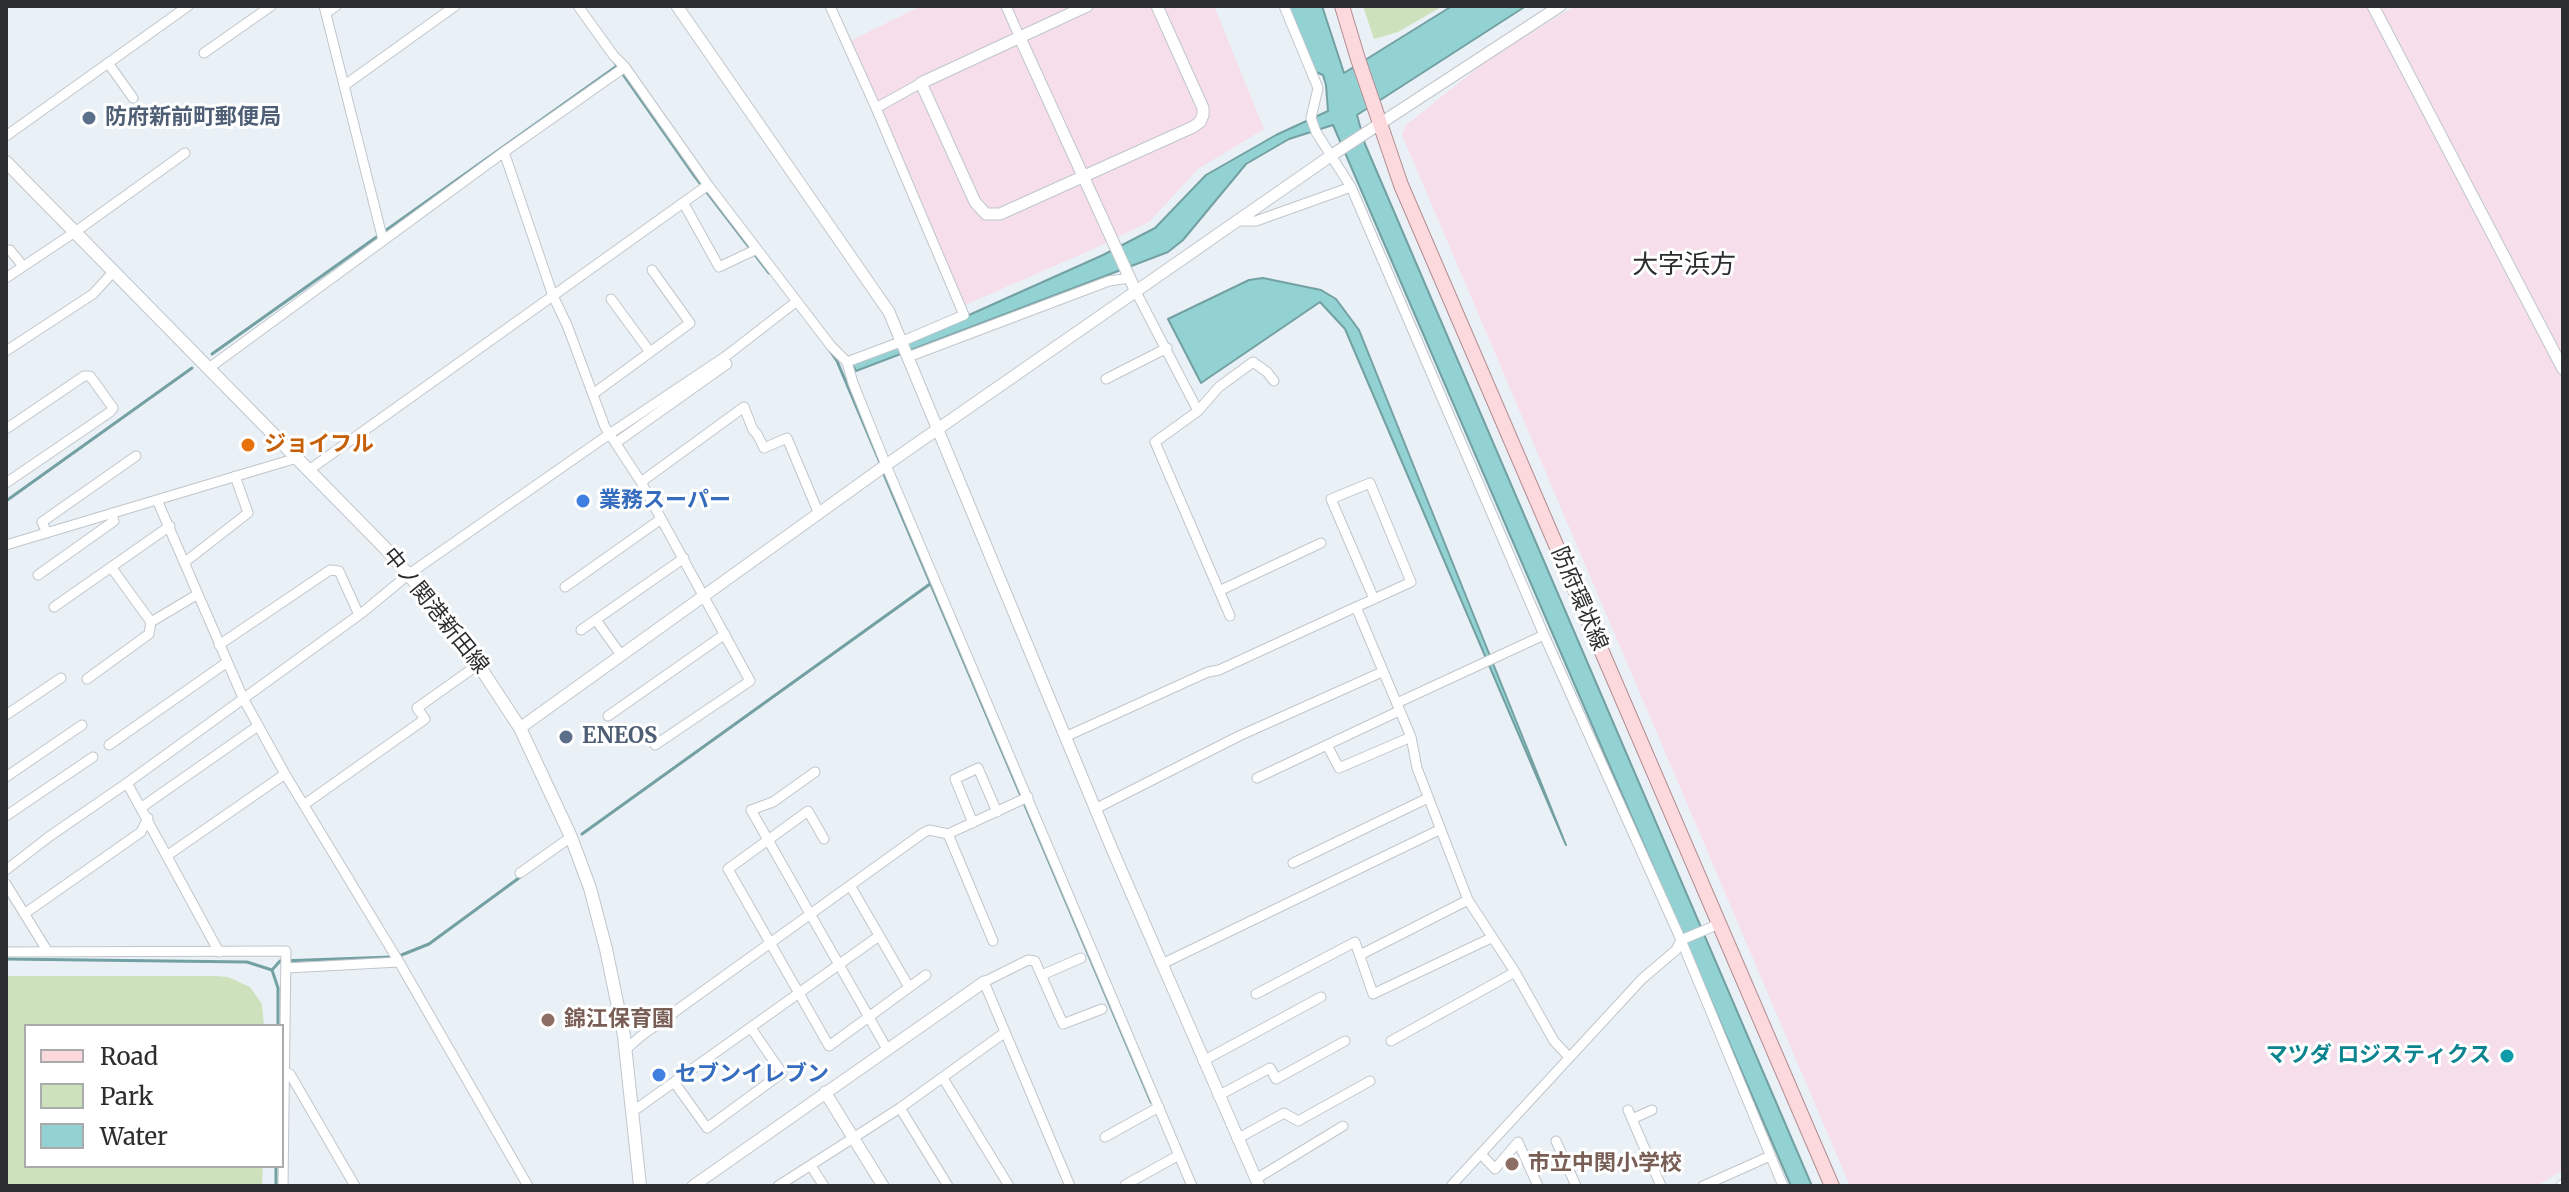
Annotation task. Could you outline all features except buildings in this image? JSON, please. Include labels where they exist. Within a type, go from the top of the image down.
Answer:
[{"type":"main road","name":"防府環状線","points":[[1342,6],[1401,185],[1716,924],[1832,1186]]},
{"type":"main road","name":"中ノ関港新田線","points":[[6,162],[409,574],[453,626],[520,728],[571,837],[590,888],[606,949],[625,1050],[640,1186]]},
{"type":"street","points":[[6,136],[188,6]]},
{"type":"street","points":[[204,53],[271,6]]},
{"type":"street","points":[[336,6],[325,10],[383,240]]},
{"type":"street","points":[[345,85],[455,6]]},
{"type":"street","points":[[578,6],[708,185],[831,346],[847,362],[886,465],[1192,1186]]},
{"type":"street","points":[[677,6],[889,312],[1095,809],[1257,1183],[1343,1126]]},
{"type":"street","points":[[830,6],[964,315],[847,362]]},
{"type":"street","points":[[1006,6],[1136,292],[1198,411]]},
{"type":"street","points":[[876,108],[921,83],[1087,6]]},
{"type":"street","points":[[921,83],[975,202],[986,214],[1000,214],[1193,127],[1203,115],[1200,100],[1157,6]]},
{"type":"street","points":[[1284,6],[1318,88],[1311,118],[1316,132],[1351,187],[1544,635],[1681,940],[1783,1186]]},
{"type":"street","points":[[520,728],[886,465],[1332,155],[1378,114],[1560,6]]},
{"type":"street","points":[[2373,6],[2563,369]]},
{"type":"street","points":[[108,63],[133,98]]},
{"type":"street","points":[[209,368],[625,67]]},
{"type":"street","points":[[504,152],[553,296],[605,427],[641,482],[750,681],[655,745]]},
{"type":"street","points":[[6,278],[185,153]]},
{"type":"street","points":[[309,470],[708,185]]},
{"type":"street","points":[[1237,221],[1256,221],[1351,187]]},
{"type":"street","points":[[684,204],[719,267],[757,249]]},
{"type":"street","points":[[10,250],[23,266]]},
{"type":"street","points":[[593,394],[690,323],[652,270]]},
{"type":"street","points":[[6,351],[93,294],[114,271]]},
{"type":"street","points":[[908,356],[1128,275]]},
{"type":"street","points":[[611,299],[650,352]]},
{"type":"street","points":[[614,437],[797,301]]},
{"type":"street","points":[[1106,379],[1167,348]]},
{"type":"street","points":[[1230,616],[1155,442],[1198,411],[1219,387],[1253,362],[1274,381]]},
{"type":"street","points":[[6,870],[244,700],[409,574],[727,364]]},
{"type":"street","points":[[6,429],[84,376],[90,376],[113,408],[6,483]]},
{"type":"street","points":[[641,482],[744,407],[764,448],[787,438],[819,514]]},
{"type":"street","points":[[47,533],[42,522],[136,456]]},
{"type":"street","points":[[6,545],[297,458]]},
{"type":"street","points":[[185,562],[248,513],[235,476]]},
{"type":"street","points":[[1065,737],[1208,672],[1219,670],[1356,607],[1374,599],[1411,582],[1370,483],[1331,499],[1374,599]]},
{"type":"street","points":[[157,500],[226,663],[258,726],[528,1186]]},
{"type":"street","points":[[38,575],[114,521],[112,513]]},
{"type":"street","points":[[565,587],[661,519]]},
{"type":"street","points":[[54,607],[170,526]]},
{"type":"street","points":[[1219,591],[1321,543]]},
{"type":"street","points":[[581,630],[684,558]]},
{"type":"street","points":[[87,679],[149,634],[151,622],[111,567]]},
{"type":"street","points":[[219,645],[330,570],[339,571],[359,615]]},
{"type":"street","points":[[151,622],[198,594]]},
{"type":"street","points":[[1356,607],[1411,737],[1417,768],[1468,900],[1515,972],[1554,1041],[1569,1057]]},
{"type":"street","points":[[596,620],[621,655]]},
{"type":"street","points":[[608,716],[725,634]]},
{"type":"street","points":[[1257,778],[1544,635]]},
{"type":"street","points":[[109,745],[226,663]]},
{"type":"street","points":[[305,804],[425,719],[417,708],[479,664]]},
{"type":"street","points":[[1095,809],[1239,736],[1382,672]]},
{"type":"street","points":[[6,715],[61,678]]},
{"type":"street","points":[[6,777],[82,725]]},
{"type":"street","points":[[142,807],[258,726]]},
{"type":"street","points":[[1327,745],[1339,768],[1411,737]]},
{"type":"street","points":[[6,816],[93,757]]},
{"type":"street","points":[[973,823],[955,779],[978,768],[997,812]]},
{"type":"street","points":[[815,772],[773,802],[751,810],[887,1049]]},
{"type":"street","points":[[168,855],[285,774]]},
{"type":"street","points":[[127,783],[219,952]]},
{"type":"street","points":[[625,1050],[929,830],[948,834],[1028,797]]},
{"type":"street","points":[[1293,863],[1428,798]]},
{"type":"street","points":[[824,839],[808,811],[728,869],[829,1046],[926,975]]},
{"type":"street","points":[[24,914],[141,832],[148,818]]},
{"type":"street","points":[[1162,964],[1439,830]]},
{"type":"street","points":[[948,834],[993,941]]},
{"type":"street","points":[[520,873],[571,837]]},
{"type":"street","points":[[6,884],[48,952]]},
{"type":"street","points":[[851,887],[909,987]]},
{"type":"street","points":[[1360,955],[1468,900]]},
{"type":"street","points":[[1451,1186],[1642,979],[1676,950],[1681,940],[1716,924]]},
{"type":"street","points":[[632,1112],[879,936]]},
{"type":"street","points":[[1256,994],[1355,942],[1373,994],[1491,938]]},
{"type":"street","points":[[6,952],[286,951],[284,1129]]},
{"type":"street","points":[[1042,975],[1081,958]]},
{"type":"street","points":[[700,1184],[825,1092],[984,982],[1028,960],[1035,961],[1063,1024],[1102,1009]]},
{"type":"street","points":[[287,968],[399,962]]},
{"type":"street","points":[[1391,1041],[1515,972]]},
{"type":"street","points":[[984,982],[1070,1186]]},
{"type":"street","points":[[1203,1061],[1321,997]]},
{"type":"street","points":[[674,1082],[707,1128],[782,1073],[751,1028]]},
{"type":"street","points":[[778,1186],[855,1139],[1004,1033]]},
{"type":"street","points":[[1218,1096],[1270,1068],[1276,1079],[1345,1041]]},
{"type":"street","points":[[285,1072],[290,1074],[355,1186]]},
{"type":"street","points":[[943,1078],[1009,1186]]},
{"type":"street","points":[[1237,1139],[1284,1113],[1298,1121],[1370,1081]]},
{"type":"street","points":[[825,1092],[883,1186]]},
{"type":"street","points":[[1105,1137],[1159,1107]]},
{"type":"street","points":[[900,1108],[948,1186]]},
{"type":"street","points":[[1652,1110],[1630,1115],[1661,1186]]},
{"type":"street","points":[[1556,1141],[1576,1186]]},
{"type":"street","points":[[1481,1154],[1495,1169],[1518,1142],[1538,1186]]},
{"type":"street","points":[[1125,1185],[1179,1155]]},
{"type":"street","points":[[1703,1186],[1770,1156]]},
{"type":"street","points":[[811,1166],[824,1186]]},
{"type":"shaded area","points":[[921,6],[1214,6],[1264,129],[1198,169],[1149,222],[965,305],[846,43]]},
{"type":"shaded area","points":[[1575,6],[2563,6],[2563,1170],[2537,1186],[1850,1186],[1402,135],[1405,126],[1491,57]]},
{"type":"green space","points":[[1363,6],[1443,6],[1398,32],[1374,39]]},
{"type":"green space","points":[[6,976],[216,976],[228,977],[250,987],[262,1004],[264,1024],[24,1024],[24,1168],[263,1168],[262,1186],[6,1186]]},
{"type":"water","points":[[1288,6],[1322,6],[1344,73],[1452,6],[1526,6],[1357,115],[1365,144],[1812,1186],[1791,1186],[1333,125],[1289,139],[1246,164],[1183,240],[1168,252],[856,371],[851,362],[969,315],[1103,255],[1155,228],[1206,175],[1276,135],[1328,111],[1323,75],[1316,72]]},
{"type":"water","points":[[1263,278],[1321,290],[1336,299],[1359,330],[1566,845],[1345,329],[1320,302],[1201,383],[1168,319],[1249,280]]},
{"type":"waterway","points":[[615,63],[693,174],[769,273]]},
{"type":"waterway","points":[[212,354],[617,66]]},
{"type":"waterway","points":[[828,348],[837,361],[881,465]]},
{"type":"waterway","points":[[6,501],[192,368]]},
{"type":"waterway","points":[[883,472],[1021,796]]},
{"type":"waterway","points":[[582,834],[930,584]]},
{"type":"waterway","points":[[1024,803],[1151,1102]]},
{"type":"waterway","points":[[399,956],[429,944],[523,875]]},
{"type":"waterway","points":[[272,970],[280,961],[392,957]]},
{"type":"waterway","points":[[6,959],[247,962],[272,970]]},
{"type":"waterway","points":[[272,970],[278,988],[278,1024]]},
{"type":"waterway","points":[[276,1168],[276,1186]]},
{"type":"place","name":"防府新前町郵便局","points":[[89,118]]},
{"type":"place","name":"ジョイフル","points":[[248,445]]},
{"type":"place","name":"業務スーパー","points":[[583,501]]},
{"type":"place","name":"ENEOS","points":[[566,737]]},
{"type":"place","name":"錦江保育園","points":[[548,1020]]},
{"type":"place","name":"マツダ ロジスティクス","points":[[2507,1056]]},
{"type":"place","name":"セブンイレブン","points":[[659,1075]]},
{"type":"place","name":"市立中関小学校","points":[[1512,1164]]},
{"type":"district","name":"大字浜方","points":[[1684,266]]}]
